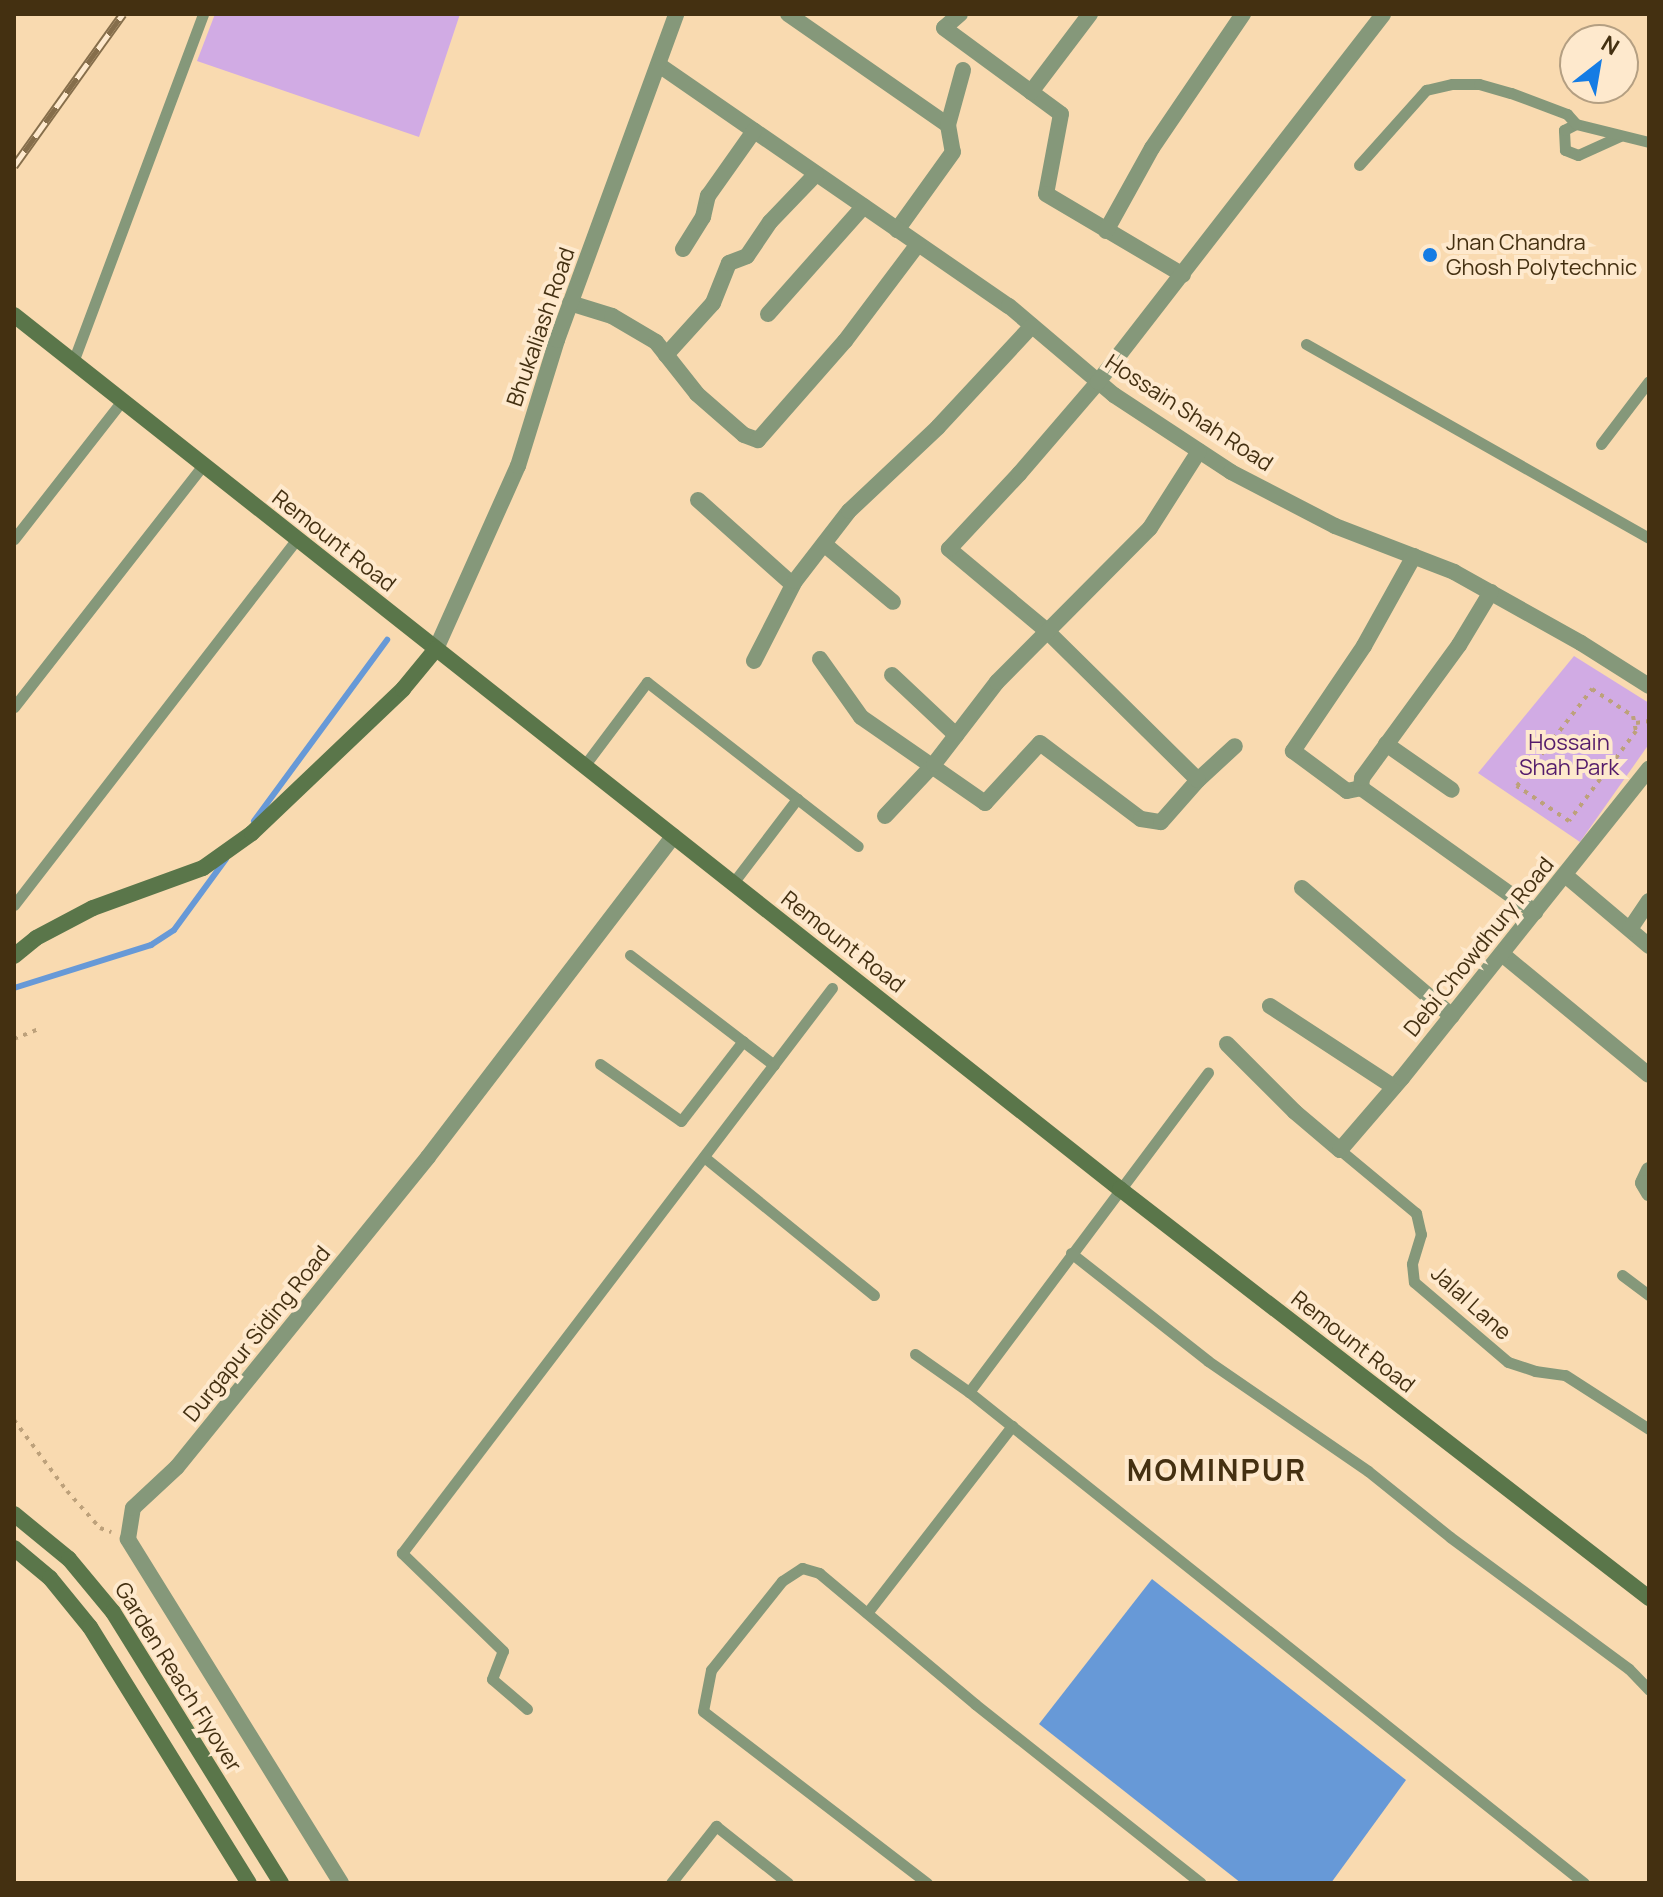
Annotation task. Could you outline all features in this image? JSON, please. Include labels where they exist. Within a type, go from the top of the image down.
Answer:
[{"type":"street","name":"Bhukaliash Road","points":[[436,649],[518,466],[570,303],[676,14]]},
{"type":"street","points":[[788,14],[948,125]]},
{"type":"street","points":[[960,14],[944,28],[1061,114],[1046,194],[1183,275]]},
{"type":"street","points":[[1031,92],[1090,14]]},
{"type":"street","points":[[1106,231],[1152,148],[1243,14]]},
{"type":"street","points":[[1198,780],[1047,631],[949,549],[1098,382],[1383,14]]},
{"type":"street","name":"Hossain Shah Road","points":[[659,65],[918,244],[1032,326],[1098,382],[1231,472],[1335,526],[1454,572],[1649,686]]},
{"type":"street","points":[[897,230],[953,152],[948,125],[963,70]]},
{"type":"street","points":[[683,249],[703,217],[708,196],[754,131]]},
{"type":"street","points":[[666,355],[713,303],[729,263],[747,256],[770,222],[816,174]]},
{"type":"street","points":[[768,314],[864,206]]},
{"type":"street","points":[[570,303],[612,316],[656,342],[697,394],[744,435],[758,440],[845,341],[918,244]]},
{"type":"street","name":"Remount Road","points":[[14,315],[1120,1189],[1649,1598]]},
{"type":"street","points":[[754,661],[793,585],[849,511],[938,427],[1032,326]]},
{"type":"street","points":[[885,816],[930,767],[997,682],[1150,528],[1199,451]]},
{"type":"street","points":[[698,500],[793,585]]},
{"type":"street","points":[[824,544],[893,602]]},
{"type":"street","points":[[1414,556],[1364,646],[1293,751],[1347,791],[1361,788],[1535,912]]},
{"type":"street","points":[[1361,788],[1362,778],[1459,645],[1491,592]]},
{"type":"street","points":[[14,956],[36,938],[93,908],[203,868],[252,833],[403,689],[436,649]]},
{"type":"street","points":[[820,659],[861,717],[985,803],[1040,743],[1141,819],[1161,822],[1198,780],[1235,746]]},
{"type":"street","points":[[892,675],[956,735]]},
{"type":"street","points":[[1386,744],[1452,790]]},
{"type":"street","name":"Debi Chowdhury Road","points":[[1340,1150],[1452,1016],[1649,769]]},
{"type":"street","name":"Durgapur Siding Road","points":[[128,1539],[133,1508],[177,1467],[428,1157],[673,836]]},
{"type":"street","points":[[1565,875],[1649,946]]},
{"type":"street","points":[[1302,888],[1452,1016]]},
{"type":"street","points":[[1630,929],[1649,901]]},
{"type":"street","points":[[1502,954],[1649,1075]]},
{"type":"street","points":[[1270,1006],[1394,1087]]},
{"type":"street","points":[[1227,1044],[1295,1112],[1340,1150]]},
{"type":"street","points":[[1649,1170],[1643,1183],[1649,1193]]},
{"type":"street","name":"Garden Reach Flyover","points":[[14,1514],[69,1559],[113,1612],[281,1883]]},
{"type":"street","points":[[128,1539],[341,1883]]},
{"type":"street","points":[[14,1548],[50,1578],[90,1627],[249,1883]]},
{"type":"lane","points":[[73,362],[203,14]]},
{"type":"lane","points":[[1359,165],[1426,90],[1452,84],[1479,84],[1511,93],[1567,114],[1576,124],[1649,142]]},
{"type":"lane","points":[[1576,124],[1564,130],[1565,150],[1578,155],[1620,136]]},
{"type":"lane","points":[[1306,344],[1649,538]]},
{"type":"lane","points":[[1601,444],[1649,381]]},
{"type":"lane","points":[[14,539],[122,401]]},
{"type":"lane","points":[[14,707],[203,465]]},
{"type":"lane","points":[[14,905],[297,539]]},
{"type":"lane","points":[[584,766],[647,682],[858,846]]},
{"type":"lane","points":[[733,883],[797,799]]},
{"type":"lane","points":[[630,955],[774,1065]]},
{"type":"lane","points":[[527,1709],[492,1679],[503,1651],[402,1553],[832,988]]},
{"type":"lane","points":[[600,1064],[681,1121],[743,1041]]},
{"type":"lane","points":[[969,1392],[1208,1073]]},
{"type":"lane","name":"Jalal Lane","points":[[1340,1150],[1416,1213],[1421,1234],[1412,1264],[1414,1282],[1508,1362],[1535,1371],[1565,1375],[1649,1429]]},
{"type":"lane","points":[[704,1157],[874,1295]]},
{"type":"lane","points":[[1071,1253],[1208,1361],[1368,1471],[1450,1537],[1629,1669],[1649,1690]]},
{"type":"lane","points":[[1622,1275],[1649,1295]]},
{"type":"lane","points":[[915,1354],[1012,1426],[1584,1883]]},
{"type":"lane","points":[[867,1613],[1012,1426]]},
{"type":"lane","points":[[927,1883],[703,1711],[711,1670],[782,1581],[802,1568],[819,1573],[975,1704],[1201,1883]]},
{"type":"lane","points":[[671,1883],[716,1826],[788,1883]]},
{"type":"path","points":[[1592,689],[1633,716],[1635,723],[1636,731],[1569,821],[1517,786],[1592,689]]},
{"type":"path","points":[[1635,723],[1649,721]]},
{"type":"path","points":[[14,1039],[39,1029]]},
{"type":"path","points":[[14,1420],[100,1528],[128,1539]]},
{"type":"green space","points":[[215,14],[460,14],[419,137],[197,61]]},
{"type":"green space","name":"Hossain Shah Park","points":[[1574,656],[1649,703],[1649,744],[1580,842],[1478,773]]},
{"type":"water","points":[[1152,1579],[1406,1780],[1331,1883],[1241,1883],[1039,1724]]},
{"type":"waterway","points":[[254,821],[387,640]]},
{"type":"waterway","points":[[14,988],[151,945],[174,930],[226,859]]},
{"type":"railway","points":[[14,166],[123,14]]},
{"type":"place","name":"Jnan Chandra Ghosh Polytechnic","points":[[1430,255]]},
{"type":"district","name":"MOMINPUR","points":[[1217,1470]]}]
